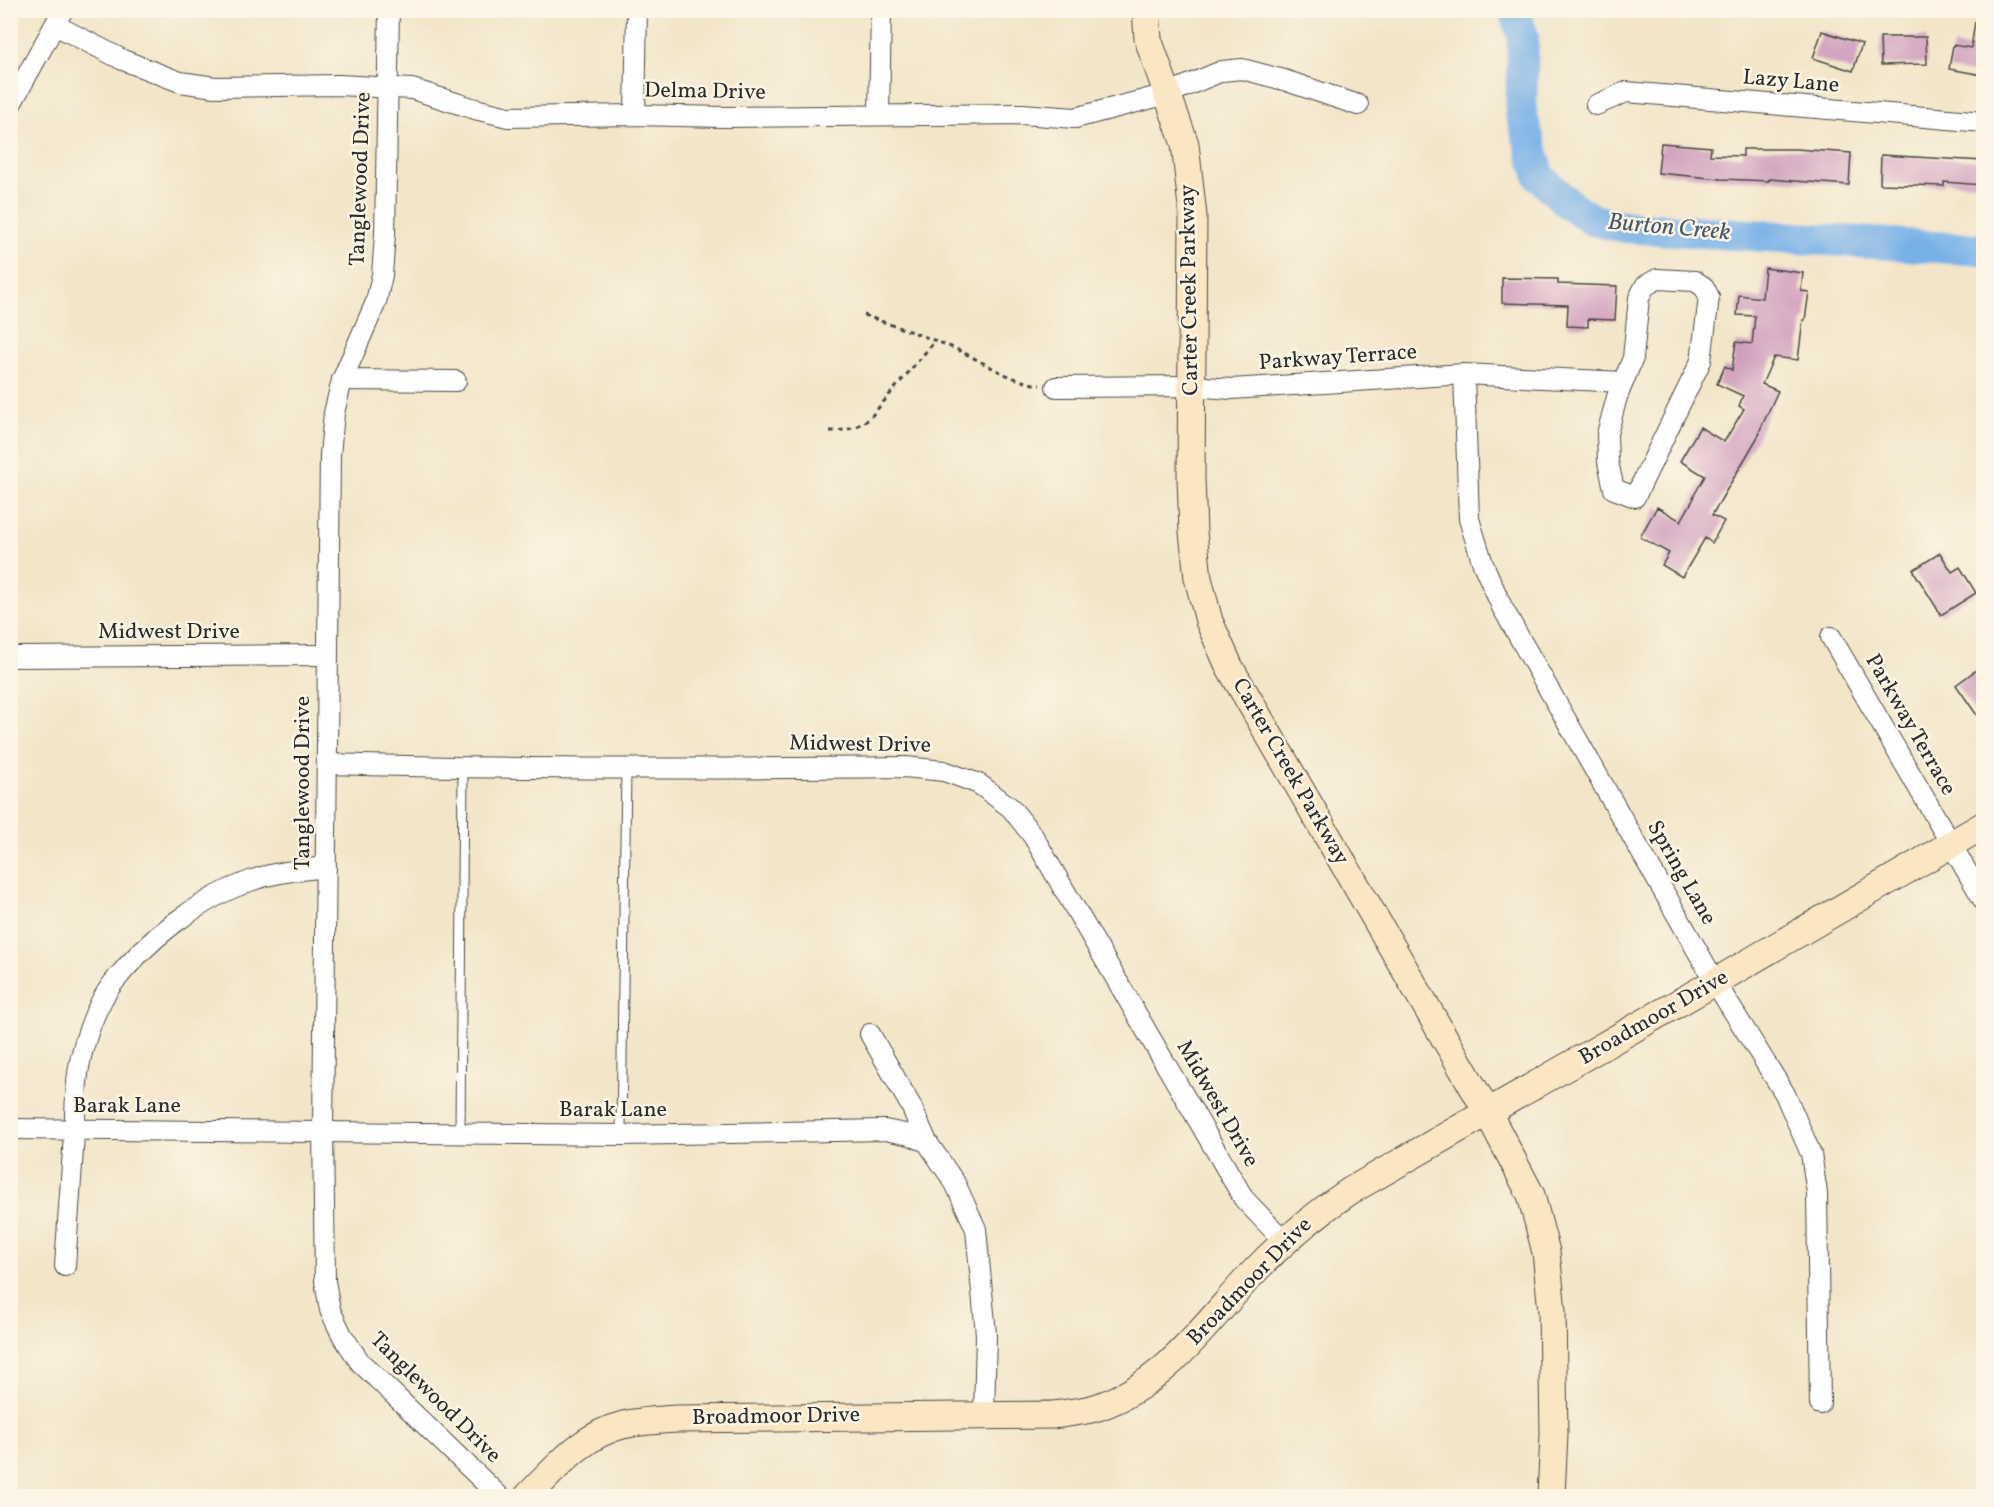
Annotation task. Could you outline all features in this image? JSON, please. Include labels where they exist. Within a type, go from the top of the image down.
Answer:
[{"type":"street","name":"Tanglewood Drive","points":[[389,10],[386,236],[382,275],[376,302],[342,380],[334,413],[330,455],[323,1131],[325,1281],[330,1310],[342,1335],[360,1362],[499,1497]]},
{"type":"street","points":[[635,115],[637,10]]},
{"type":"street","points":[[879,115],[881,10]]},
{"type":"street","name":"Carter Creek Parkway","points":[[1146,10],[1148,39],[1185,144],[1193,216],[1191,478],[1193,532],[1198,578],[1209,621],[1229,666],[1488,1113],[1531,1195],[1546,1252],[1552,1311],[1554,1434],[1551,1497]]},
{"type":"street","name":"Delma Drive","points":[[59,18],[123,60],[180,82],[215,87],[339,85],[412,89],[508,117],[1022,114],[1075,117],[1167,94],[1222,71],[1242,69],[1284,80],[1358,105]]},
{"type":"street","points":[[10,106],[59,18]]},
{"type":"street","name":"Lazy Lane","points":[[1596,105],[1626,92],[1983,122]]},
{"type":"street","points":[[1657,279],[1695,281],[1704,286],[1709,297],[1701,362],[1635,497],[1614,489],[1608,462],[1607,434],[1623,382],[1633,357],[1639,298],[1645,286],[1657,279]]},
{"type":"street","name":"Parkway Terrace","points":[[1056,387],[1192,386],[1231,389],[1464,374],[1623,382]]},
{"type":"street","name":"Spring Lane","points":[[1464,374],[1469,519],[1483,564],[1502,607],[1715,982],[1785,1094],[1811,1154],[1816,1193],[1820,1404]]},
{"type":"street","points":[[342,380],[456,381]]},
{"type":"street","name":"Parkway Terrace","points":[[1831,637],[1952,843],[1983,901]]},
{"type":"street","name":"Midwest Drive","points":[[10,657],[327,655]]},
{"type":"street","name":"Midwest Drive","points":[[328,764],[626,769],[905,767],[944,771],[979,784],[1011,808],[1033,836],[1244,1199],[1284,1241]]},
{"type":"street","name":"Broadmoor Drive","points":[[528,1497],[568,1456],[591,1437],[606,1430],[639,1422],[678,1419],[1052,1415],[1096,1408],[1138,1389],[1173,1362],[1248,1277],[1284,1241],[1304,1223],[1350,1191],[1983,825]]},
{"type":"street","points":[[65,1266],[74,1098],[83,1050],[93,1019],[112,985],[171,925],[214,897],[251,880],[326,867]]},
{"type":"street","points":[[870,1034],[911,1106],[927,1142],[955,1183],[976,1229],[986,1334],[984,1415]]},
{"type":"street","name":"Barak Lane","points":[[10,1129],[621,1135],[885,1130],[910,1135],[927,1142]]},
{"type":"lane","points":[[460,1133],[463,768]]},
{"type":"lane","points":[[621,1135],[626,769]]},
{"type":"path","points":[[864,315],[951,346],[1005,374],[1032,384],[1056,387]]},
{"type":"path","points":[[830,431],[846,431],[869,419],[934,341]]},
{"type":"building","points":[[1975,22],[1983,23],[1983,75],[1949,69],[1953,45],[1971,48]]},
{"type":"building","points":[[1822,31],[1862,44],[1853,71],[1813,58]]},
{"type":"building","points":[[1880,37],[1926,37],[1927,64],[1881,65]]},
{"type":"building","points":[[1661,143],[1711,147],[1710,155],[1743,156],[1743,149],[1796,149],[1851,153],[1849,185],[1769,179],[1769,181],[1721,179],[1658,173]]},
{"type":"building","points":[[1881,155],[1983,161],[1983,185],[1944,182],[1944,186],[1880,184]]},
{"type":"building","points":[[1765,268],[1803,273],[1801,291],[1809,292],[1798,360],[1774,357],[1762,384],[1778,391],[1760,433],[1712,515],[1724,521],[1712,543],[1705,538],[1682,577],[1662,565],[1669,553],[1640,537],[1657,507],[1681,521],[1694,498],[1705,476],[1680,461],[1700,427],[1724,442],[1744,409],[1739,406],[1743,396],[1717,384],[1725,366],[1732,370],[1736,342],[1752,344],[1755,316],[1737,315],[1739,295],[1762,298]]},
{"type":"building","points":[[1502,278],[1558,279],[1558,284],[1617,286],[1615,320],[1588,319],[1588,327],[1567,326],[1568,305],[1502,303]]},
{"type":"building","points":[[1940,553],[1952,572],[1960,567],[1976,593],[1941,615],[1913,570]]},
{"type":"building","points":[[1983,665],[1983,724],[1956,685]]},
{"type":"waterway","name":"Burton Creek","points":[[1514,10],[1523,37],[1521,114],[1540,177],[1570,205],[1592,220],[1626,227],[1984,250]]}]
